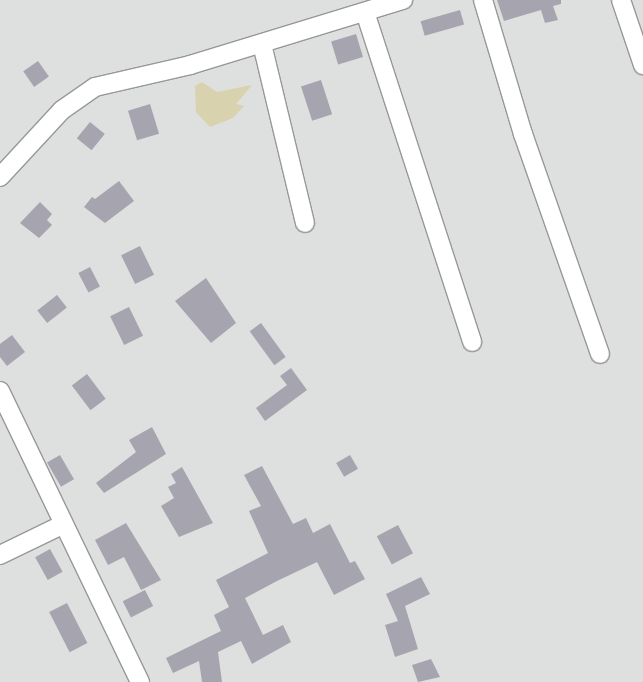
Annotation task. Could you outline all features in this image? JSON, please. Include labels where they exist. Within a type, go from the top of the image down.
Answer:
[{"type":"street","points":[[0,177],[76,97],[96,88],[262,44],[403,0]]},
{"type":"street","points":[[483,0],[523,134],[600,354]]},
{"type":"street","points":[[621,0],[643,65]]},
{"type":"street","points":[[365,12],[472,342]]},
{"type":"street","points":[[262,44],[305,223]]},
{"type":"street","points":[[0,391],[62,525],[140,682]]},
{"type":"street","points":[[0,555],[62,525]]},
{"type":"shaded area","points":[[0,0],[643,0],[643,682],[0,682]]},
{"type":"shaded area","points":[[202,82],[217,92],[252,85],[236,104],[244,106],[233,118],[210,127],[196,112],[195,86]]},
{"type":"building","points":[[497,0],[561,0],[561,4],[553,6],[558,20],[545,23],[541,10],[504,21]]},
{"type":"building","points":[[460,10],[464,24],[425,36],[421,21]]},
{"type":"building","points":[[356,34],[363,57],[338,65],[331,42]]},
{"type":"building","points":[[38,61],[49,77],[34,87],[23,71]]},
{"type":"building","points":[[321,80],[332,114],[312,121],[301,86]]},
{"type":"building","points":[[150,104],[159,134],[137,140],[128,111]]},
{"type":"building","points":[[90,122],[105,134],[92,150],[77,138]]},
{"type":"building","points":[[119,181],[134,201],[105,223],[84,207],[92,197],[95,199]]},
{"type":"building","points":[[40,202],[52,214],[47,220],[52,225],[39,238],[20,223]]},
{"type":"building","points":[[140,246],[154,275],[135,284],[121,255]]},
{"type":"building","points":[[90,267],[100,287],[88,293],[78,273]]},
{"type":"building","points":[[206,278],[236,323],[211,343],[175,301]]},
{"type":"building","points":[[57,295],[67,308],[47,323],[37,310]]},
{"type":"building","points":[[129,307],[143,336],[124,345],[110,316]]},
{"type":"building","points":[[261,323],[286,357],[274,365],[250,331]]},
{"type":"building","points":[[12,335],[25,352],[7,366],[0,357],[0,344]]},
{"type":"building","points":[[291,368],[307,390],[265,421],[256,408],[287,385],[280,376]]},
{"type":"building","points":[[87,374],[106,399],[90,410],[72,385]]},
{"type":"building","points":[[152,427],[166,454],[104,493],[96,483],[136,452],[129,440]]},
{"type":"building","points":[[60,455],[74,479],[61,487],[47,462]]},
{"type":"building","points":[[350,455],[358,469],[344,477],[336,463]]},
{"type":"building","points":[[262,466],[293,524],[306,518],[313,533],[330,524],[350,563],[355,561],[365,579],[334,595],[317,562],[277,581],[245,598],[263,635],[283,625],[291,642],[252,664],[241,641],[218,652],[222,682],[202,682],[199,661],[173,673],[166,658],[221,631],[214,615],[229,607],[216,580],[268,553],[249,511],[261,506],[244,475]]},
{"type":"building","points":[[182,467],[213,523],[179,537],[161,506],[174,498],[168,487],[176,483],[171,474]]},
{"type":"building","points":[[126,523],[161,580],[141,590],[124,557],[108,565],[95,540]]},
{"type":"building","points":[[398,525],[413,553],[392,565],[377,536]]},
{"type":"building","points":[[50,549],[63,572],[48,580],[35,557]]},
{"type":"building","points":[[421,577],[430,594],[405,606],[418,649],[395,657],[385,625],[398,621],[386,594]]},
{"type":"building","points":[[145,590],[153,606],[131,617],[123,601]]},
{"type":"building","points":[[67,603],[87,643],[70,652],[49,612]]},
{"type":"building","points":[[431,659],[440,677],[418,682],[412,665]]}]
